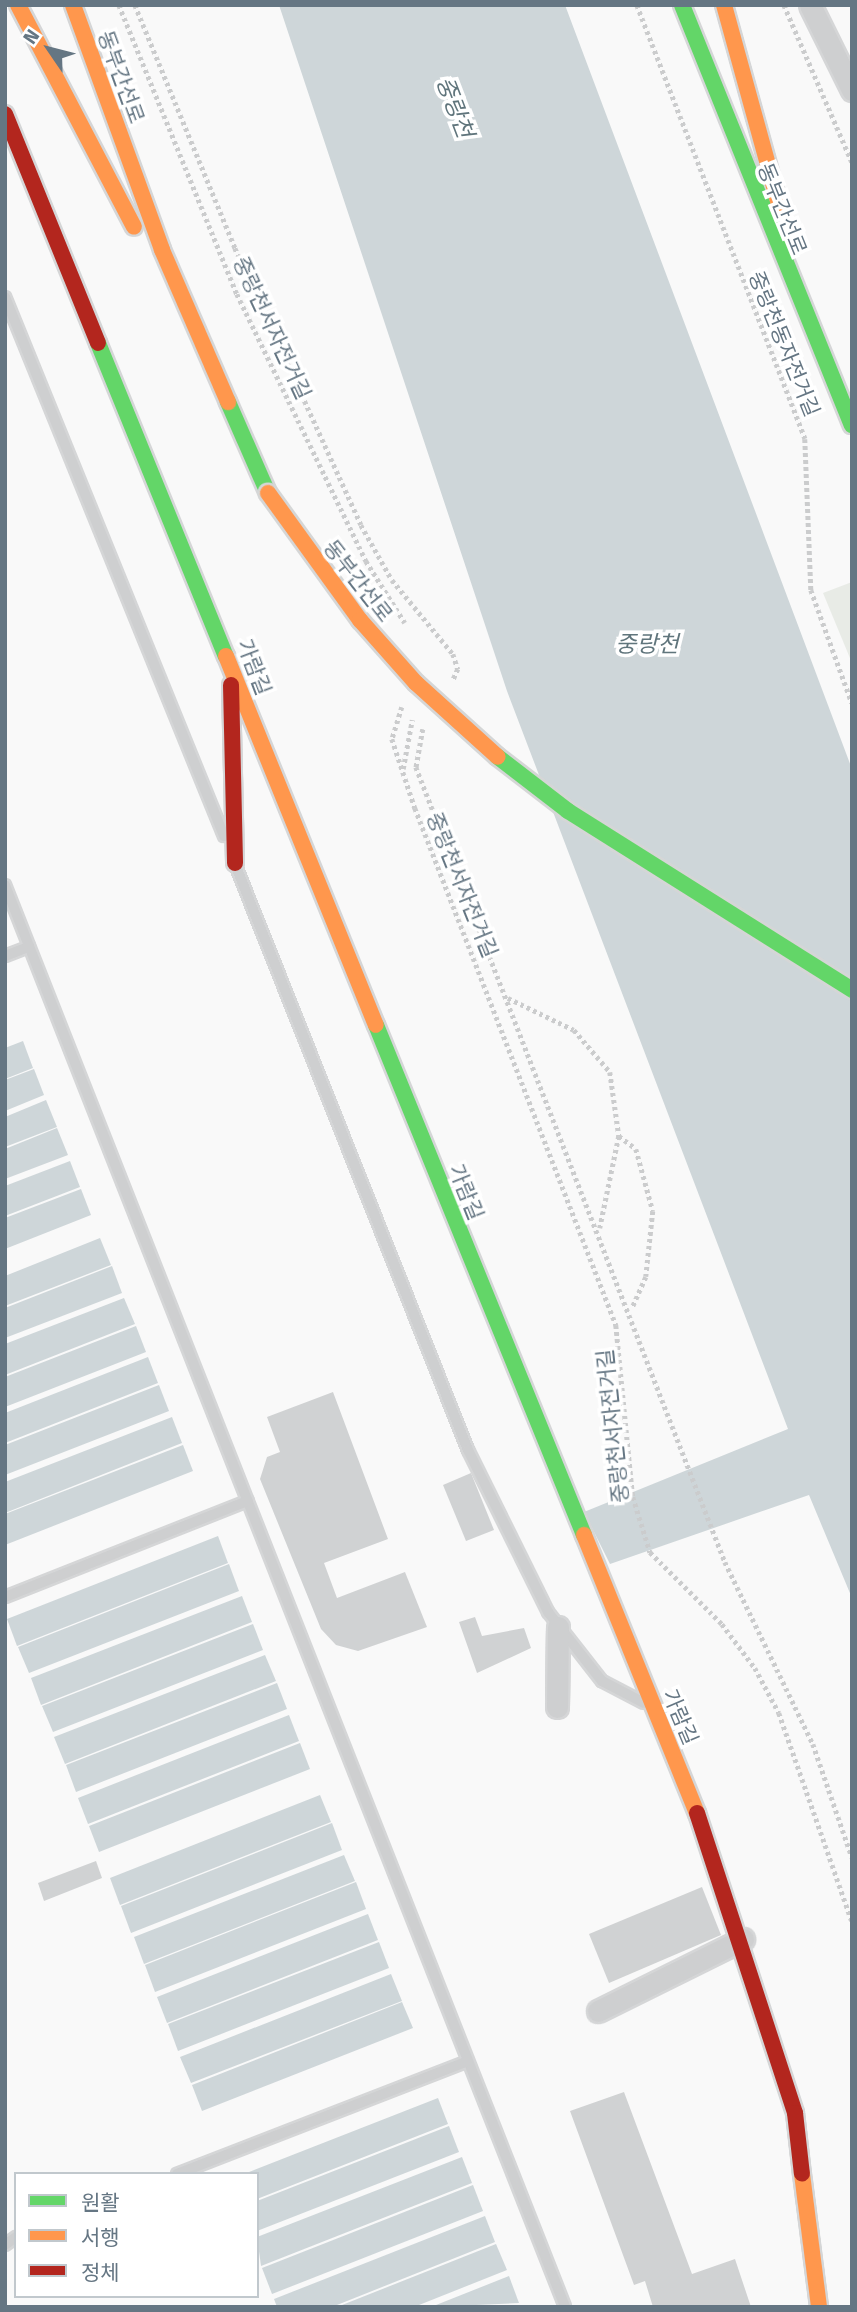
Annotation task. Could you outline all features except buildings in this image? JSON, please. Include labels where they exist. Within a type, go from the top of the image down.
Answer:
[{"type":"main road","points":[[18,5],[204,352]]},
{"type":"main road","name":"동부간선로","points":[[73,5],[204,352],[268,493],[360,620],[416,683],[502,760],[568,811],[852,990]]},
{"type":"main road","name":"동부간선로","points":[[682,5],[797,299],[852,425]]},
{"type":"main road","points":[[724,5],[774,177],[797,299]]},
{"type":"main road","name":"가람길","points":[[5,114],[230,660],[653,1707],[743,1939],[796,2113],[819,2307]]},
{"type":"main road","points":[[230,660],[235,863]]},
{"type":"street","points":[[810,5],[852,90]]},
{"type":"street","points":[[557,1707],[558,1626]]},
{"type":"street","points":[[598,2011],[743,1939]]},
{"type":"lane","points":[[5,297],[235,863],[468,1450],[558,1626],[602,1681],[653,1707]]},
{"type":"lane","points":[[5,885],[565,2307]]},
{"type":"lane","points":[[5,956],[29,947]]},
{"type":"lane","points":[[5,1597],[248,1501]]},
{"type":"lane","points":[[182,2172],[468,2061]]},
{"type":"path","name":"중랑천서자전거길","points":[[119,5],[237,294],[366,561],[409,630]]},
{"type":"path","points":[[135,5],[235,248],[361,525],[392,580],[453,654],[458,669],[447,689]]},
{"type":"path","name":"중랑천동자전거길","points":[[637,5],[805,439],[814,536],[811,590],[852,703]]},
{"type":"path","points":[[784,5],[852,162]]},
{"type":"path","points":[[430,717],[420,735],[416,767],[631,1309],[682,1453],[725,1562],[813,1744],[852,1857]]},
{"type":"path","name":"중랑천서자전거길","points":[[405,781],[607,1300],[622,1348],[635,1504],[650,1552],[665,1571],[722,1624],[755,1668],[784,1725],[852,1921]]},
{"type":"path","points":[[508,998],[574,1030],[596,1054],[617,1097],[618,1136],[599,1229]]},
{"type":"path","points":[[618,1136],[636,1149],[653,1211],[646,1277],[631,1309]]},
{"type":"shaded area","points":[[852,582],[852,663],[823,593]]},
{"type":"water","name":"중랑천","points":[[279,5],[565,5],[852,769],[852,1598],[809,1495],[610,1564],[584,1512],[788,1429],[507,691]]},
{"type":"water","points":[[23,1041],[33,1068],[5,1079],[5,1048]]},
{"type":"water","points":[[34,1069],[44,1095],[5,1111],[5,1080]]},
{"type":"water","points":[[46,1100],[57,1127],[5,1147],[5,1117]]},
{"type":"water","points":[[57,1128],[68,1155],[5,1179],[5,1149]]},
{"type":"water","points":[[70,1161],[80,1187],[5,1216],[5,1186]]},
{"type":"water","points":[[81,1189],[91,1215],[5,1249],[5,1218]]},
{"type":"water","points":[[100,1238],[111,1265],[5,1306],[5,1276]]},
{"type":"water","points":[[112,1266],[122,1293],[5,1338],[5,1308]]},
{"type":"water","points":[[124,1298],[135,1324],[5,1375],[5,1344]]},
{"type":"water","points":[[136,1326],[146,1352],[5,1407],[5,1377]]},
{"type":"water","points":[[148,1357],[158,1383],[5,1443],[5,1413]]},
{"type":"water","points":[[159,1385],[169,1411],[5,1475],[5,1445]]},
{"type":"water","points":[[172,1417],[182,1443],[5,1513],[5,1482]]},
{"type":"water","points":[[183,1445],[193,1471],[5,1545],[5,1514]]},
{"type":"water","points":[[218,1536],[228,1563],[17,1646],[7,1619]]},
{"type":"water","points":[[229,1564],[239,1591],[29,1673],[18,1647]]},
{"type":"water","points":[[242,1596],[252,1622],[41,1705],[31,1678]]},
{"type":"water","points":[[253,1624],[263,1650],[53,1732],[42,1706]]},
{"type":"water","points":[[265,1655],[276,1681],[65,1764],[54,1737]]},
{"type":"water","points":[[277,1683],[287,1709],[76,1792],[66,1765]]},
{"type":"water","points":[[289,1715],[299,1741],[88,1824],[78,1798]]},
{"type":"water","points":[[300,1743],[310,1769],[99,1852],[89,1826]]},
{"type":"water","points":[[320,1795],[331,1822],[120,1905],[110,1878]]},
{"type":"water","points":[[332,1823],[342,1850],[131,1933],[121,1906]]},
{"type":"water","points":[[344,1855],[355,1881],[144,1964],[134,1937]]},
{"type":"water","points":[[356,1882],[366,1909],[155,1992],[145,1965]]},
{"type":"water","points":[[368,1914],[378,1940],[167,2023],[157,1997]]},
{"type":"water","points":[[379,1942],[389,1968],[178,2051],[168,2024]]},
{"type":"water","points":[[391,1974],[402,2001],[191,2083],[180,2057]]},
{"type":"water","points":[[402,2002],[413,2028],[202,2111],[192,2085]]},
{"type":"water","points":[[438,2098],[448,2124],[259,2198],[259,2172],[249,2172]]},
{"type":"water","points":[[449,2126],[459,2152],[259,2230],[259,2200]]},
{"type":"water","points":[[462,2157],[472,2183],[261,2266],[259,2236]]},
{"type":"water","points":[[473,2185],[483,2211],[272,2294],[262,2268]]},
{"type":"water","points":[[485,2216],[495,2242],[332,2307],[277,2307],[274,2299]]},
{"type":"water","points":[[496,2244],[507,2270],[414,2307],[337,2307]]},
{"type":"water","points":[[509,2276],[519,2303],[431,2307]]},
{"type":"traffic: fast","points":[[682,5],[852,425]]},
{"type":"traffic: fast","points":[[98,343],[226,656]]},
{"type":"traffic: fast","points":[[228,402],[268,493]]},
{"type":"traffic: fast","points":[[498,757],[568,811],[852,990]]},
{"type":"traffic: fast","points":[[376,1025],[584,1535]]},
{"type":"traffic: slow","points":[[18,5],[134,227]]},
{"type":"traffic: slow","points":[[73,5],[162,250],[228,402]]},
{"type":"traffic: slow","points":[[724,5],[779,205]]},
{"type":"traffic: slow","points":[[268,493],[360,620],[416,683],[498,757]]},
{"type":"traffic: slow","points":[[226,656],[376,1025]]},
{"type":"traffic: slow","points":[[584,1535],[697,1813]]},
{"type":"traffic: slow","points":[[802,2174],[819,2307]]},
{"type":"traffic: jam","points":[[5,114],[98,343]]},
{"type":"traffic: jam","points":[[231,685],[235,863]]},
{"type":"traffic: jam","points":[[697,1813],[795,2113],[802,2174]]}]
